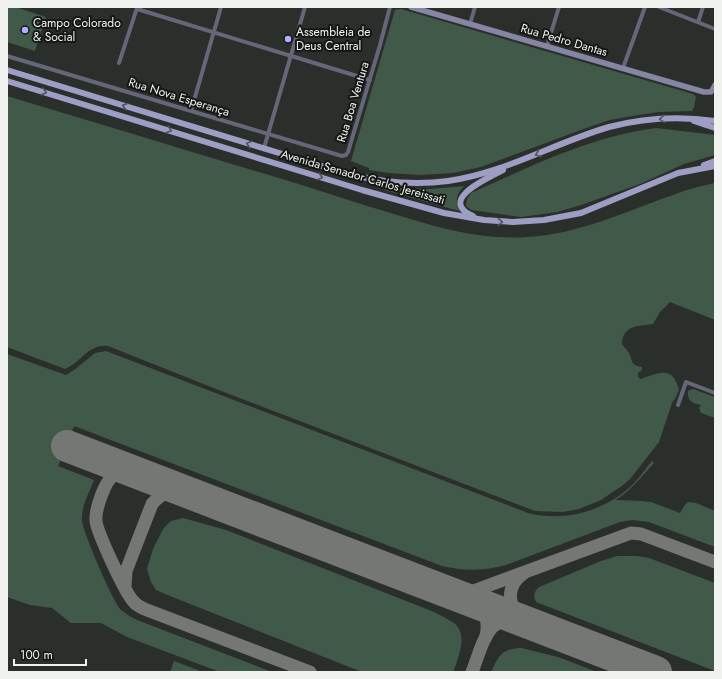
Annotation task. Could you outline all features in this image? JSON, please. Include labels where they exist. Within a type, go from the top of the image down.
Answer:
[{"type":"main road","name":"Rua Pedro Dantas","points":[[411,7],[704,92],[711,92],[715,85]]},
{"type":"main road","name":"Avenida Senador Carlos Jereissati","points":[[7,70],[361,177],[380,181],[407,183],[448,181],[473,176],[511,165],[609,127],[646,120],[687,119],[715,121]]},
{"type":"main road","name":"Avenida Senador Carlos Jereissati","points":[[7,81],[362,190],[444,213],[484,220],[513,222],[544,220],[580,213],[678,173],[715,166]]},
{"type":"main road","points":[[687,119],[715,128]]},
{"type":"main road","points":[[678,173],[715,161]]},
{"type":"main road","points":[[484,220],[464,210],[462,206],[462,196],[469,189],[511,165]]},
{"type":"street","points":[[191,111],[221,7]]},
{"type":"street","points":[[264,148],[305,7]]},
{"type":"street","name":"Rua Boa Ventura","points":[[346,156],[370,80],[390,7]]},
{"type":"street","points":[[470,24],[475,7]]},
{"type":"street","points":[[547,46],[559,7]]},
{"type":"street","points":[[623,68],[645,7]]},
{"type":"street","points":[[659,7],[667,8],[715,29]]},
{"type":"street","points":[[698,22],[703,7]]},
{"type":"street","points":[[119,63],[137,8],[370,80]]},
{"type":"street","name":"Rua Nova Esperança","points":[[7,56],[346,156]]},
{"type":"street","points":[[678,405],[686,382],[715,393]]},
{"type":"green space","name":"Campo Colorado & Social","points":[[7,7],[15,7],[46,17],[35,51],[7,42]]},
{"type":"green space","points":[[401,9],[693,94],[696,97],[694,107],[692,111],[659,112],[610,120],[481,167],[453,173],[420,175],[369,170],[369,168],[351,161],[395,10]]},
{"type":"green space","points":[[7,96],[407,218],[451,230],[496,237],[511,238],[547,235],[585,227],[685,191],[715,183],[715,320],[670,302],[660,312],[653,324],[637,326],[625,333],[622,344],[629,353],[634,364],[642,367],[642,370],[638,373],[640,379],[662,373],[670,374],[676,381],[679,389],[672,403],[659,442],[630,479],[601,500],[579,509],[563,512],[535,511],[108,346],[95,348],[65,369],[7,347]]},
{"type":"green space","points":[[656,128],[715,135],[715,155],[684,164],[640,184],[557,212],[521,217],[471,210],[466,206],[467,199],[471,193],[539,163],[584,145],[607,138]]},
{"type":"green space","points":[[464,186],[459,192],[457,198],[459,211],[384,190],[384,188],[430,189]]},
{"type":"green space","points":[[106,351],[528,513],[555,516],[582,513],[595,509],[619,496],[630,487],[652,461],[654,463],[636,483],[615,500],[651,502],[680,513],[688,502],[696,503],[715,511],[715,547],[649,522],[632,520],[620,522],[506,565],[482,569],[450,568],[74,426],[58,466],[94,480],[84,505],[82,521],[105,581],[117,604],[121,610],[137,620],[272,672],[220,672],[127,637],[101,623],[71,623],[52,608],[30,605],[7,597],[7,354],[66,375],[95,353]]},
{"type":"green space","points":[[693,389],[715,397],[715,418],[701,413],[699,408],[701,405],[689,399],[688,391]]},
{"type":"green space","points":[[183,518],[226,530],[434,612],[449,620],[454,623],[461,633],[460,652],[453,672],[362,672],[156,590],[151,582],[147,569],[153,549],[163,529],[171,521]]},
{"type":"green space","points":[[617,556],[637,556],[649,558],[715,583],[715,671],[536,602],[534,594],[539,587],[601,561]]},
{"type":"green space","points":[[521,648],[558,657],[597,672],[491,672],[502,654],[509,650]]},
{"type":"green space","points":[[174,661],[203,672],[170,672]]},
{"type":"taxiway","points":[[140,474],[121,473],[111,478],[101,495],[96,516],[96,521],[106,550],[125,588],[134,602],[138,606],[147,610],[310,672]]},
{"type":"taxiway","points":[[125,586],[126,571],[152,504],[168,492],[177,491],[188,493]]},
{"type":"taxiway","points":[[451,594],[468,593],[631,533],[641,534],[715,562]]},
{"type":"taxiway","points":[[524,573],[513,585],[510,598],[515,612],[527,622]]},
{"type":"taxiway","points":[[454,595],[469,601],[484,614],[487,620],[486,637]]},
{"type":"taxiway","points":[[472,672],[481,647],[489,631],[495,625],[510,619],[529,623]]},
{"type":"runway","points":[[67,446],[656,672]]},
{"type":"place","name":"Campo Colorado & Social","points":[[25,30]]},
{"type":"place","name":"Assembleia de Deus Central","points":[[288,39]]}]
